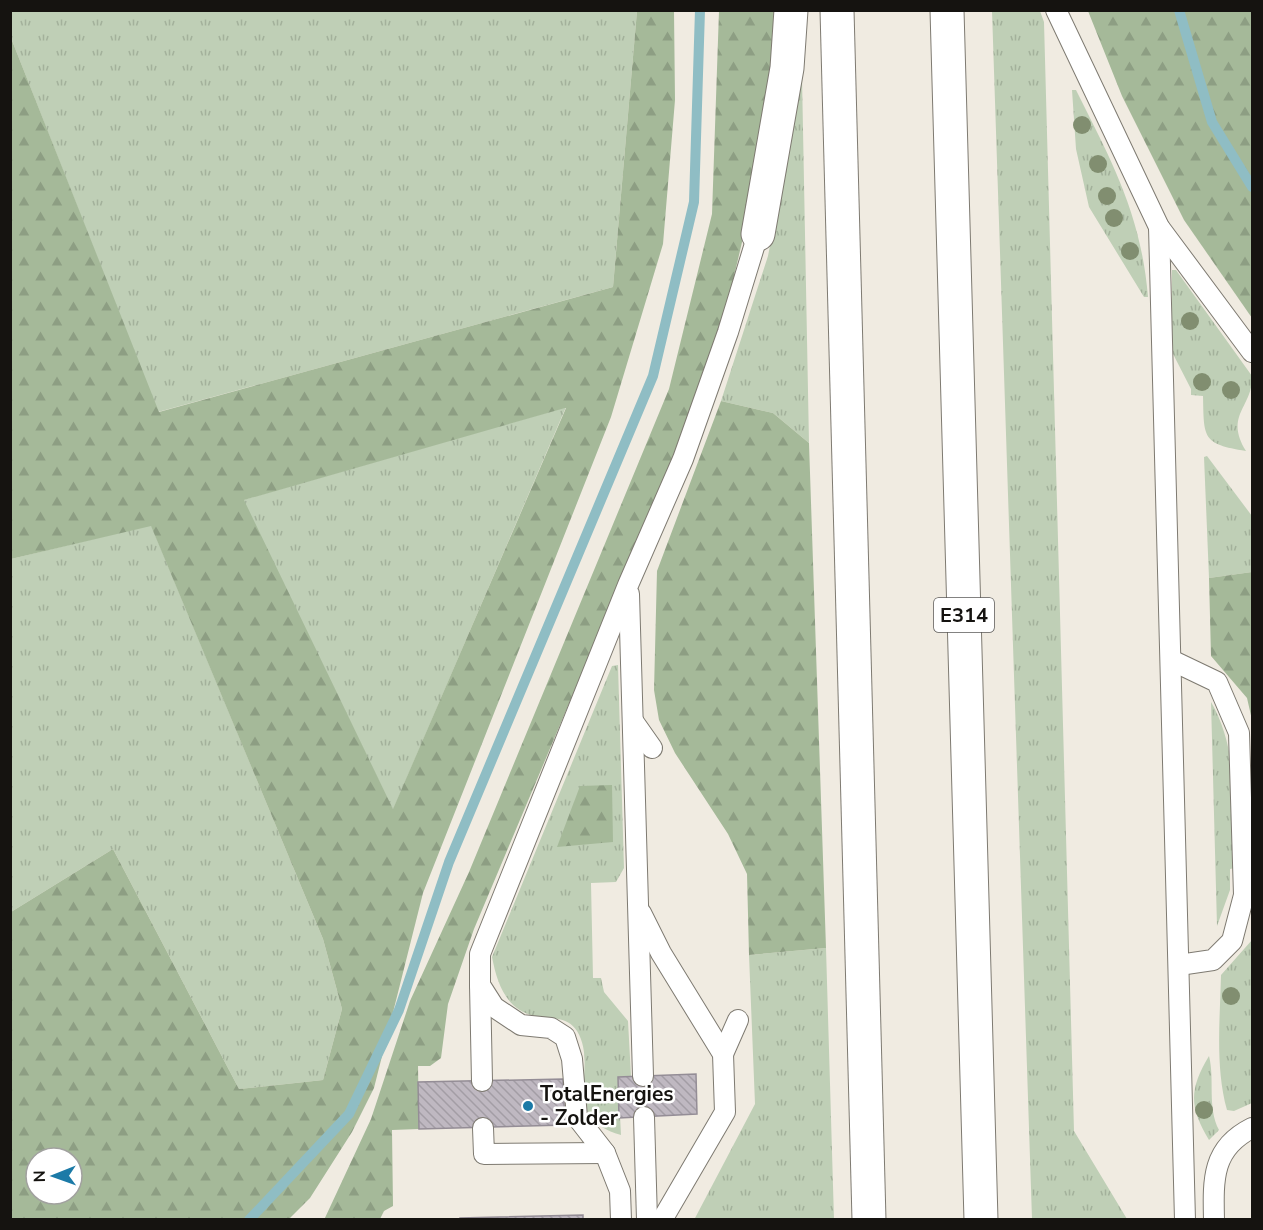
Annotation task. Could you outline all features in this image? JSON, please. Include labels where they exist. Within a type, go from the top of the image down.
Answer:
[{"type":"highway","points":[[758,234],[787,68],[791,10]]},
{"type":"highway","points":[[837,10],[869,1220]]},
{"type":"highway","name":"E314","points":[[947,10],[981,1220]]},
{"type":"lane","points":[[1056,10],[1159,226],[1252,352]]},
{"type":"lane","points":[[1159,226],[1185,1220]]},
{"type":"lane","points":[[482,1081],[480,954],[628,585],[683,459],[728,332],[758,234]]},
{"type":"lane","points":[[628,585],[643,1076]]},
{"type":"lane","points":[[1171,660],[1217,682],[1239,733],[1244,895],[1232,941],[1213,960],[1179,965]]},
{"type":"lane","points":[[633,721],[652,748]]},
{"type":"lane","points":[[638,908],[661,952],[723,1054]]},
{"type":"lane","points":[[480,985],[494,1007],[521,1025],[551,1028],[565,1036],[572,1059],[577,1116],[605,1153],[620,1191],[621,1220]]},
{"type":"lane","points":[[662,1220],[725,1112],[723,1054],[738,1020]]},
{"type":"lane","points":[[644,1117],[647,1220]]},
{"type":"lane","points":[[483,1128],[484,1154],[605,1153]]},
{"type":"lane","points":[[1214,1220],[1213,1186],[1225,1148],[1252,1128]]},
{"type":"green space","points":[[11,10],[637,11],[613,287],[158,412],[11,38]]},
{"type":"green space","points":[[637,11],[674,11],[675,100],[663,244],[611,417],[423,893],[374,1088],[352,1132],[310,1198],[289,1219],[11,1219],[11,912],[113,849],[239,1089],[323,1080],[342,1009],[323,939],[151,526],[11,559],[11,38],[159,412],[613,287]],"holes":[[[566,408],[393,809],[244,500]]]},
{"type":"green space","points":[[719,11],[776,11],[777,29],[759,170],[715,357],[474,929],[448,1004],[441,1058],[430,1066],[418,1066],[419,1129],[392,1130],[393,1206],[384,1211],[380,1219],[324,1220],[371,1119],[410,1001],[469,872],[669,389],[712,214]]},
{"type":"green space","points":[[992,11],[1040,11],[1044,22],[1074,1131],[1127,1219],[1032,1219]]},
{"type":"green space","points":[[1088,11],[1252,11],[1252,318],[1184,220],[1122,96]]},
{"type":"green space","points":[[802,77],[809,443],[773,413],[721,401],[768,256]]},
{"type":"green space","points":[[1072,90],[1076,90],[1123,189],[1139,240],[1148,297],[1144,297],[1089,207],[1076,149]]},
{"type":"green space","points":[[1172,270],[1176,270],[1252,376],[1251,387],[1238,419],[1240,438],[1246,451],[1221,445],[1208,437],[1205,430],[1203,396],[1191,395],[1191,389],[1172,352]]},
{"type":"green space","points":[[721,401],[773,413],[809,443],[826,948],[749,955],[747,874],[728,834],[675,753],[659,720],[654,690],[657,571]]},
{"type":"green space","points":[[566,407],[393,810],[243,500]]},
{"type":"green space","points":[[1207,456],[1252,516],[1252,572],[1209,578],[1204,457]]},
{"type":"green space","points":[[151,525],[323,939],[342,1009],[323,1080],[239,1089],[113,849],[11,912],[11,559]]},
{"type":"green space","points":[[1252,572],[1252,720],[1247,698],[1211,656],[1209,578]]},
{"type":"green space","points":[[618,665],[624,868],[616,882],[591,883],[593,978],[601,978],[604,992],[628,1021],[631,1076],[618,1077],[621,1135],[602,1127],[590,1116],[585,1104],[583,1046],[577,1031],[568,1022],[525,1013],[510,1002],[500,986],[492,957],[612,666]]},
{"type":"green space","points":[[1211,702],[1227,741],[1234,804],[1235,868],[1230,869],[1230,890],[1217,926]]},
{"type":"green space","points":[[612,785],[613,842],[557,847],[580,786]]},
{"type":"green space","points":[[1252,940],[1252,1103],[1234,1111],[1227,1110],[1221,1077],[1219,1043],[1221,975]]},
{"type":"green space","points":[[826,948],[834,1219],[694,1220],[755,1104],[749,955]]},
{"type":"green space","points":[[1209,1056],[1213,1112],[1219,1130],[1209,1140],[1198,1118],[1194,1098],[1198,1078]]},
{"type":"building","points":[[696,1074],[697,1114],[619,1118],[618,1077]]},
{"type":"building","points":[[563,1079],[565,1125],[419,1129],[418,1082]]},
{"type":"building","points":[[583,1215],[583,1220],[460,1220],[460,1218]]},
{"type":"waterway","points":[[249,1220],[349,1114],[399,1010],[449,862],[653,376],[694,202],[700,10]]},
{"type":"waterway","points":[[1179,10],[1212,122],[1252,187]]},
{"type":"place","name":"TotalEnergies - Zolder","points":[[528,1106]]}]
